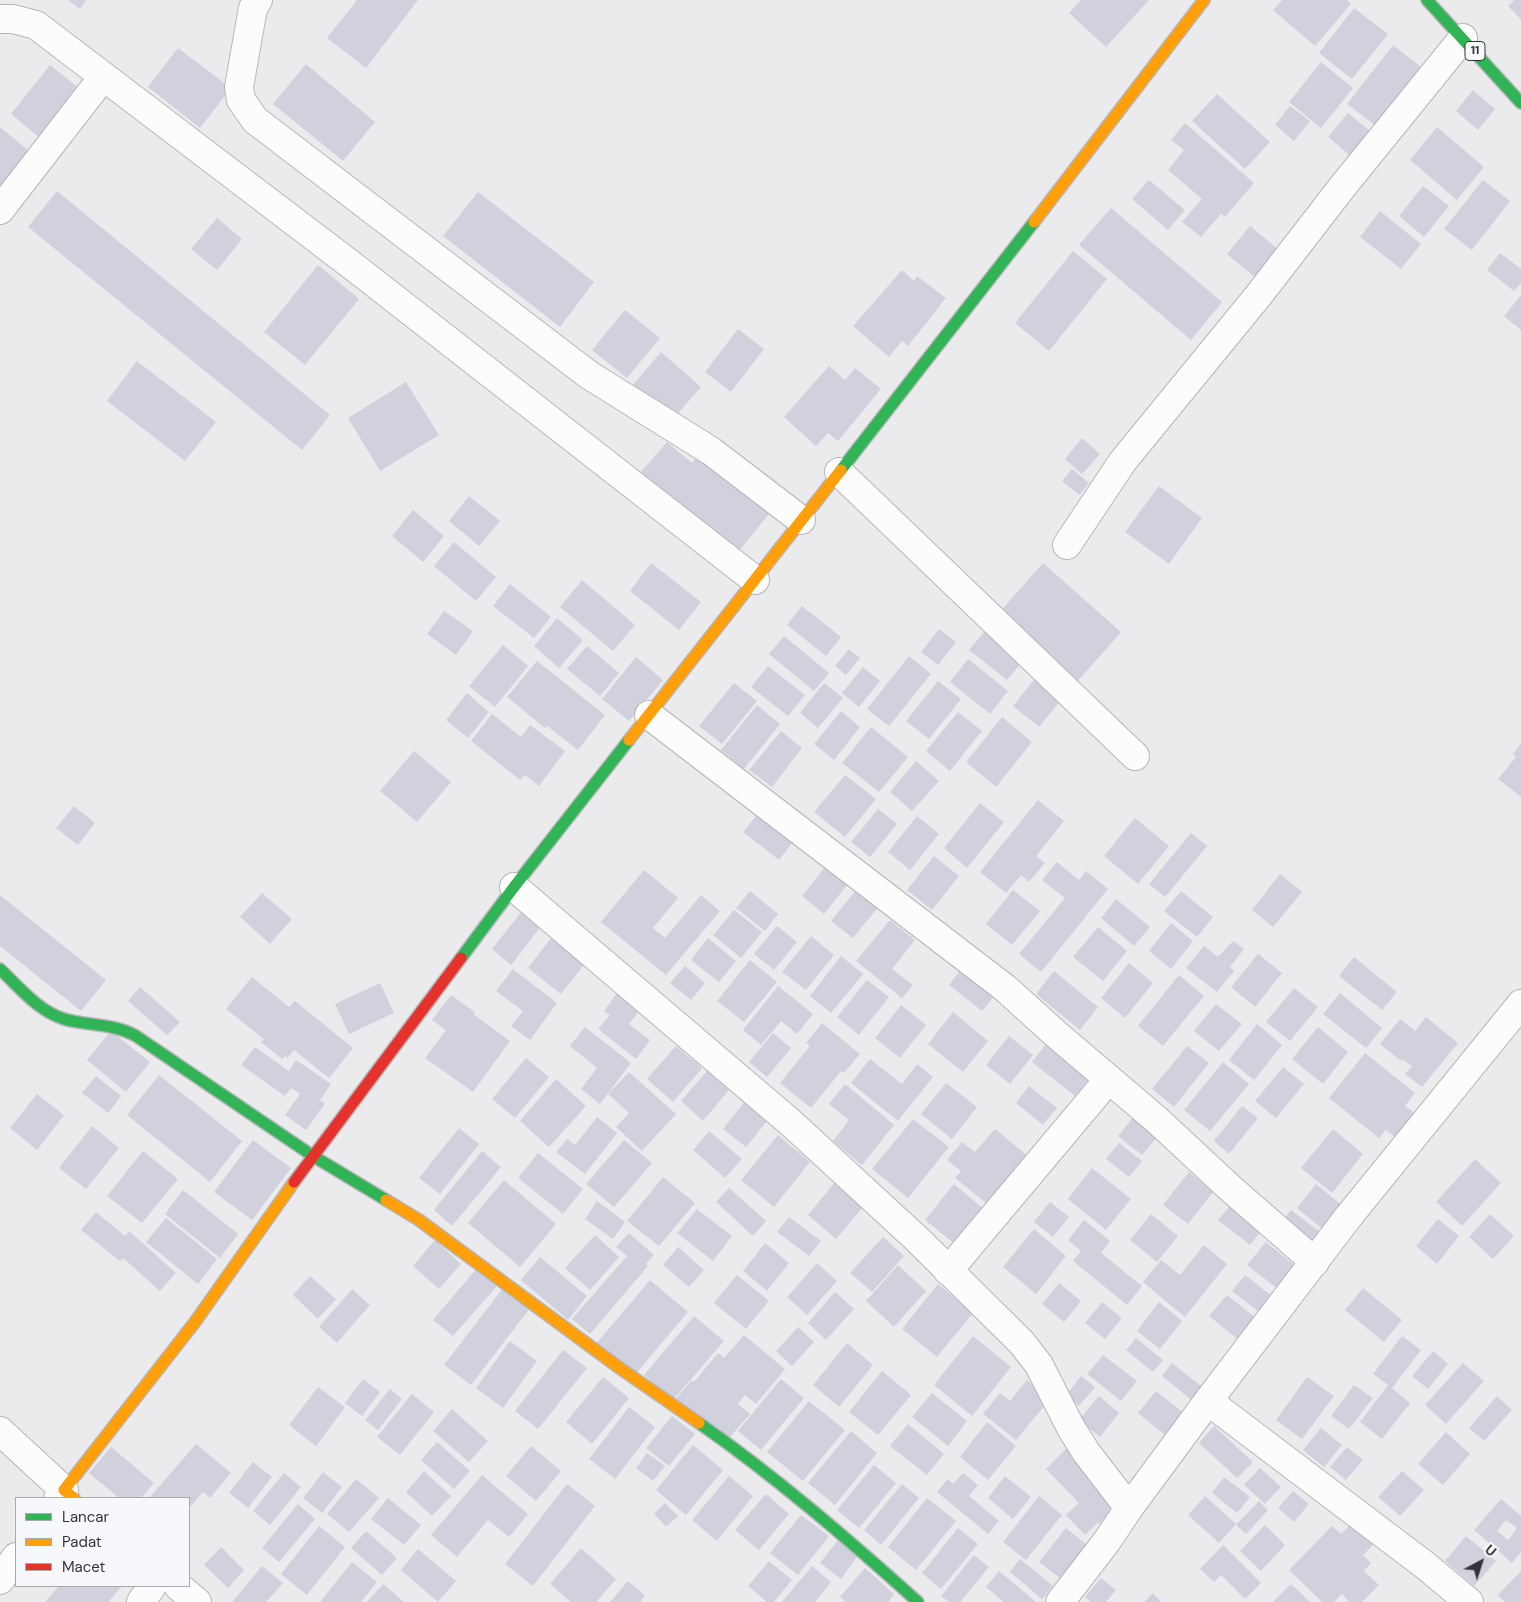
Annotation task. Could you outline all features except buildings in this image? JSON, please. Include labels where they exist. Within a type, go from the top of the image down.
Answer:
[{"type":"main road","points":[[65,1496],[195,1322],[313,1156],[514,887],[839,472],[1204,0]]},
{"type":"main road","name":"11","points":[[1427,0],[1521,103]]},
{"type":"main road","points":[[0,969],[55,1016],[130,1033],[313,1156],[419,1220],[621,1369],[733,1447],[841,1533],[918,1602]]},
{"type":"street","points":[[258,0],[254,8],[239,88],[241,100],[255,120],[589,375],[711,451],[801,520]]},
{"type":"street","points":[[0,19],[13,19],[36,25],[346,261],[754,580]]},
{"type":"street","points":[[1067,545],[1123,461],[1258,296],[1343,186],[1463,38]]},
{"type":"street","points":[[0,210],[104,77]]},
{"type":"street","points":[[839,472],[1135,756]]},
{"type":"street","points":[[649,715],[1005,988],[1157,1120],[1230,1188],[1315,1262]]},
{"type":"street","points":[[514,887],[791,1123],[918,1240],[1022,1343],[1038,1365],[1071,1428],[1086,1452],[1129,1508]]},
{"type":"street","points":[[1060,1602],[1107,1541],[1208,1401],[1349,1216],[1521,1004]]},
{"type":"street","points":[[948,1270],[1110,1079]]},
{"type":"street","points":[[1208,1401],[1426,1566],[1468,1602]]},
{"type":"street","points":[[0,1431],[65,1496]]},
{"type":"street","points":[[0,1580],[15,1558]]},
{"type":"street","points":[[141,1602],[151,1587]]},
{"type":"street","points":[[179,1587],[197,1602]]},
{"type":"traffic: fast","points":[[1427,0],[1521,103]]},
{"type":"traffic: fast","points":[[841,470],[1034,222]]},
{"type":"traffic: fast","points":[[461,958],[629,740]]},
{"type":"traffic: fast","points":[[0,969],[29,998],[55,1015],[73,1021],[119,1029],[136,1036],[313,1156],[386,1200]]},
{"type":"traffic: fast","points":[[699,1423],[811,1509],[918,1602]]},
{"type":"traffic: slow","points":[[1034,222],[1204,0]]},
{"type":"traffic: slow","points":[[629,740],[841,470]]},
{"type":"traffic: slow","points":[[73,1497],[64,1490],[195,1322],[294,1182]]},
{"type":"traffic: slow","points":[[386,1200],[419,1220],[621,1369],[699,1423]]},
{"type":"traffic: jam","points":[[294,1182],[461,958]]}]
